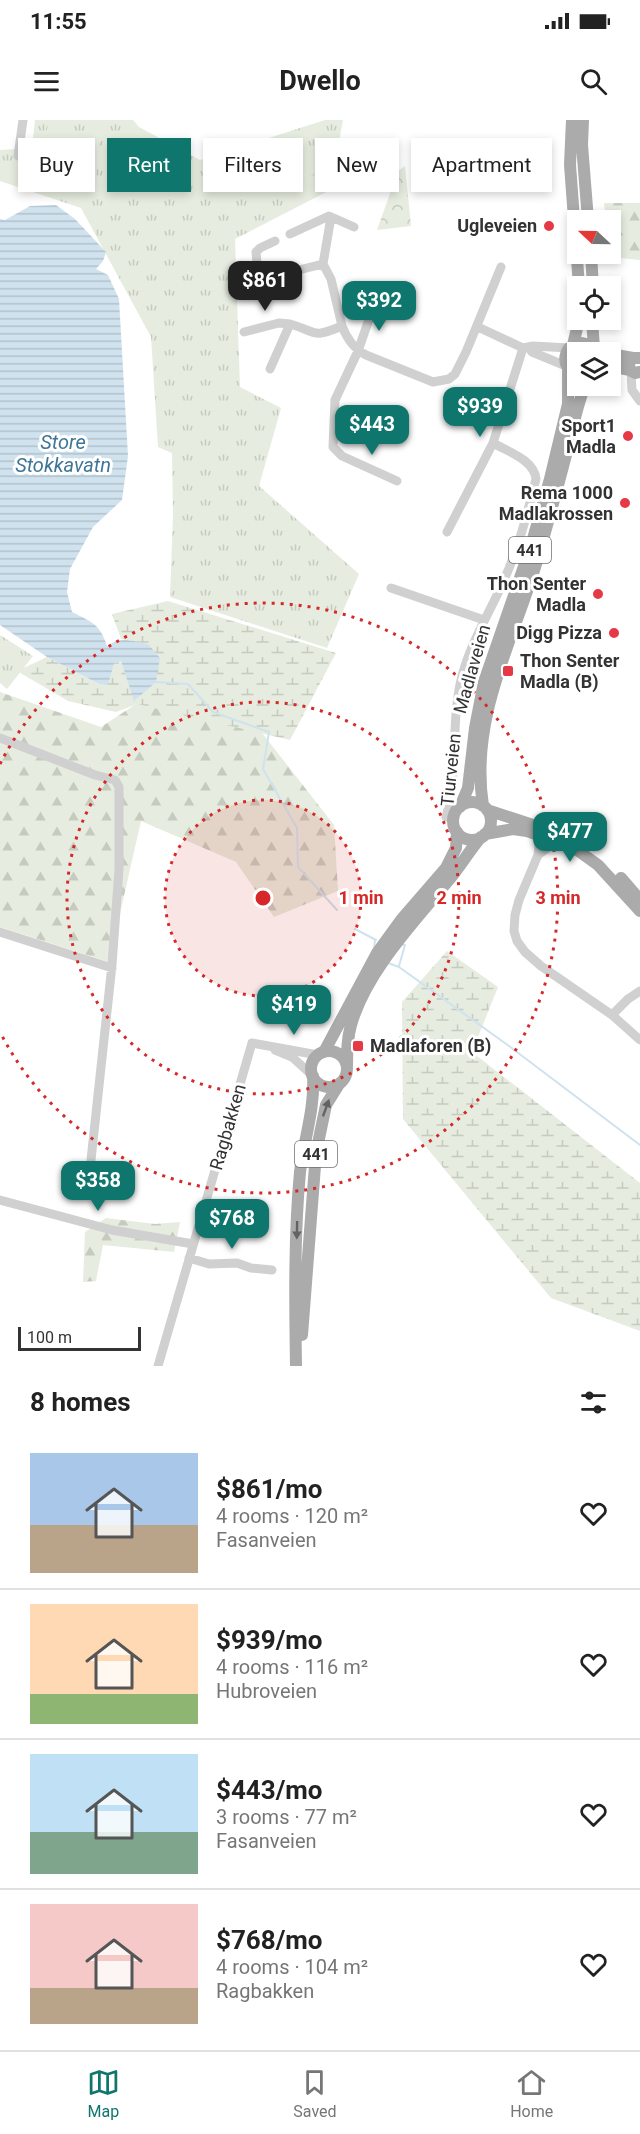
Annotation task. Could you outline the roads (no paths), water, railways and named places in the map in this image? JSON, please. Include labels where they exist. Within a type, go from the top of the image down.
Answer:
[{"type":"main road","points":[[572,120],[570,165],[578,276]]},
{"type":"main road","points":[[583,120],[582,145],[587,210]]},
{"type":"main road","points":[[621,358],[637,365]]},
{"type":"main road","points":[[621,366],[637,365]]},
{"type":"main road","name":"Madlaveien","points":[[460,807],[468,788],[475,728],[484,682],[531,546],[550,479],[569,396]]},
{"type":"main road","name":"Madlaveien","points":[[485,808],[480,784],[481,754],[492,690],[534,573],[582,396]]},
{"type":"main road","points":[[460,807],[469,803],[555,832],[585,845],[606,861],[640,900]]},
{"type":"main road","name":"441","points":[[434,890],[453,857],[457,832],[453,822],[460,807]]},
{"type":"main road","name":"441","points":[[297,1366],[299,1189],[305,1136],[313,1098],[312,1063],[321,1054],[361,992],[391,933],[483,836],[491,820],[485,808]]},
{"type":"main road","points":[[457,832],[466,839],[476,839],[513,829],[573,847],[598,864],[640,911]]},
{"type":"main road","name":"441","points":[[297,1366],[306,1306],[316,1153],[326,1106],[345,1078],[351,1023],[361,992]]},
{"type":"main road","points":[[321,1054],[331,1051],[340,1055],[347,1066]]},
{"type":"main road","points":[[313,1076],[319,1084],[324,1086],[339,1084]]},
{"type":"street","points":[[20,138],[23,120]]},
{"type":"street","points":[[331,217],[323,264],[331,279],[342,326],[348,338],[358,351],[421,378],[438,382],[455,374],[478,327],[501,267]]},
{"type":"street","points":[[290,234],[331,217],[354,227]]},
{"type":"street","points":[[275,241],[258,249],[256,254],[258,275],[262,279],[323,264]]},
{"type":"street","points":[[374,305],[358,351],[335,400],[333,447],[342,456],[397,481]]},
{"type":"street","points":[[244,332],[279,323],[290,324],[316,334],[324,334],[342,326]]},
{"type":"street","points":[[270,369],[290,324]]},
{"type":"street","points":[[478,327],[567,368]]},
{"type":"street","points":[[526,348],[567,346]]},
{"type":"street","points":[[447,532],[493,443],[526,348]]},
{"type":"street","points":[[637,365],[640,392]]},
{"type":"street","points":[[637,365],[632,390],[640,401]]},
{"type":"street","name":"Tiurveien","points":[[446,817],[452,788],[456,714],[462,677],[472,646],[519,545],[536,480],[535,471],[528,464],[493,443]]},
{"type":"street","points":[[391,588],[484,620]]},
{"type":"street","points":[[0,738],[95,776],[115,780],[118,787],[119,869],[112,968],[91,1160]]},
{"type":"street","points":[[540,836],[538,855],[515,915],[514,931],[517,941],[525,952],[541,966],[612,1015],[640,1040]]},
{"type":"street","points":[[538,855],[557,841]]},
{"type":"street","points":[[0,932],[112,968]]},
{"type":"street","points":[[612,1015],[640,991]]},
{"type":"street","name":"Ragbakken","points":[[158,1366],[252,1043],[265,1046]]},
{"type":"street","points":[[265,1046],[321,1054]]},
{"type":"street","points":[[265,1046],[292,1057],[313,1076]]},
{"type":"street","points":[[0,1200],[112,1230],[193,1244]]},
{"type":"street","points":[[189,1258],[209,1264],[237,1263],[251,1268],[272,1270]]},
{"type":"water","name":"Store Stokkavatn","points":[[56,205],[75,219],[106,252],[103,261],[96,269],[108,275],[119,299],[128,456],[122,500],[93,527],[70,569],[67,592],[72,612],[94,624],[107,646],[122,640],[148,644],[160,658],[156,682],[134,701],[121,661],[114,663],[108,685],[99,684],[47,657],[0,625],[0,219],[5,220],[30,206]]},
{"type":"waterway","points":[[156,682],[188,684],[213,712],[269,732],[263,769],[297,828],[298,867],[337,910]]},
{"type":"waterway","points":[[355,929],[376,940]]},
{"type":"waterway","points":[[374,949],[375,940]]},
{"type":"waterway","points":[[399,966],[405,945],[403,945]]},
{"type":"waterway","points":[[388,963],[399,967],[509,1046],[640,1145]]},
{"type":"place","name":"Ugleveien","points":[[549,226]]},
{"type":"place","name":"Sport1 Madla","points":[[628,436]]},
{"type":"place","name":"Rema 1000 Madlakrossen","points":[[625,503]]},
{"type":"place","name":"Thon Senter Madla","points":[[598,594]]},
{"type":"place","name":"Digg Pizza","points":[[614,633]]},
{"type":"place","name":"Thon Senter Madla (B)","points":[[508,671]]},
{"type":"place","name":"Madlaforen (B)","points":[[358,1046]]}]
